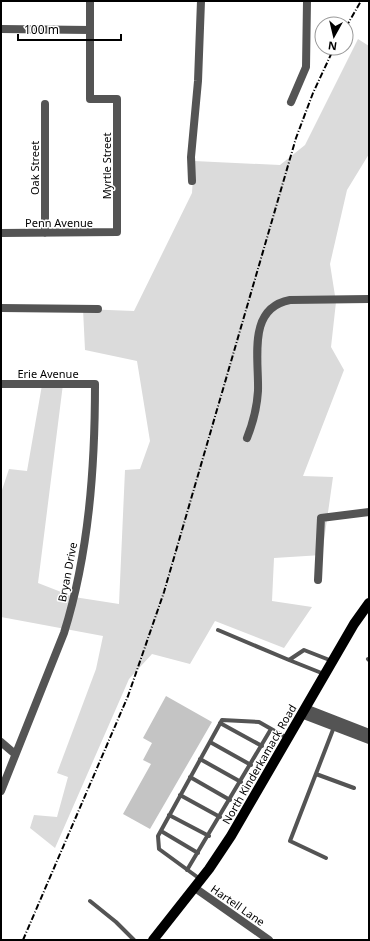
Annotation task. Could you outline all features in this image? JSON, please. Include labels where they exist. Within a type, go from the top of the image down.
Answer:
[{"type":"main road","name":"North Kinderkamack Road","points":[[153,940],[198,884],[231,836],[359,614],[369,603]]},
{"type":"street","points":[[1,29],[90,30],[90,1]]},
{"type":"street","points":[[192,181],[191,157],[196,103],[201,1]]},
{"type":"street","points":[[291,102],[306,67],[307,1]]},
{"type":"street","name":"Myrtle Street","points":[[90,30],[90,99],[117,99],[117,232]]},
{"type":"street","name":"Oak Street","points":[[45,104],[45,233]]},
{"type":"street","name":"Penn Avenue","points":[[1,233],[117,232]]},
{"type":"street","points":[[247,438],[256,408],[258,391],[259,328],[268,311],[278,303],[290,300],[369,299]]},
{"type":"street","points":[[1,308],[98,308]]},
{"type":"street","name":"Erie Avenue","points":[[1,384],[95,384]]},
{"type":"street","name":"Bryan Drive","points":[[1,791],[64,633],[78,580],[93,457],[95,384]]},
{"type":"street","points":[[318,580],[321,518],[369,512]]},
{"type":"street","points":[[303,711],[334,727],[369,740]]},
{"type":"street","points":[[303,711],[369,733]]},
{"type":"street","points":[[1,742],[15,754]]},
{"type":"street","name":"Hartell Lane","points":[[198,884],[269,940]]},
{"type":"lane","points":[[218,630],[325,674]]},
{"type":"lane","points":[[289,660],[304,650],[332,661]]},
{"type":"lane","points":[[198,884],[187,870],[159,849],[158,836],[220,723],[222,720],[259,722],[287,738]]},
{"type":"lane","points":[[220,723],[262,746]]},
{"type":"lane","points":[[326,858],[290,841],[334,727]]},
{"type":"lane","points":[[187,870],[209,836],[271,729]]},
{"type":"lane","points":[[210,742],[251,765]]},
{"type":"lane","points":[[200,759],[241,782]]},
{"type":"lane","points":[[316,774],[354,788]]},
{"type":"lane","points":[[190,777],[230,800]]},
{"type":"lane","points":[[180,795],[220,817]]},
{"type":"lane","points":[[169,815],[209,836]]},
{"type":"lane","points":[[161,831],[198,853]]},
{"type":"lane","points":[[90,901],[116,922],[134,940]]},
{"type":"shaded area","points":[[358,39],[369,46],[369,154],[347,190],[330,264],[336,302],[331,347],[344,370],[303,476],[333,477],[322,555],[274,558],[272,601],[312,607],[284,648],[215,621],[190,664],[152,654],[129,679],[55,848],[30,828],[34,815],[57,817],[68,777],[57,773],[96,669],[103,636],[1,617],[1,493],[9,469],[27,471],[42,385],[63,384],[38,583],[74,597],[119,604],[125,470],[140,469],[150,441],[137,361],[85,350],[83,309],[134,311],[192,193],[194,161],[280,165],[305,145],[350,56],[354,56],[354,47]]},
{"type":"building","points":[[166,696],[212,722],[150,829],[123,814],[151,764],[143,760],[152,743],[143,738]]},
{"type":"railway","points":[[352,16],[361,1]]},
{"type":"railway","points":[[23,940],[128,696],[164,592],[296,138],[313,93],[330,56]]}]
